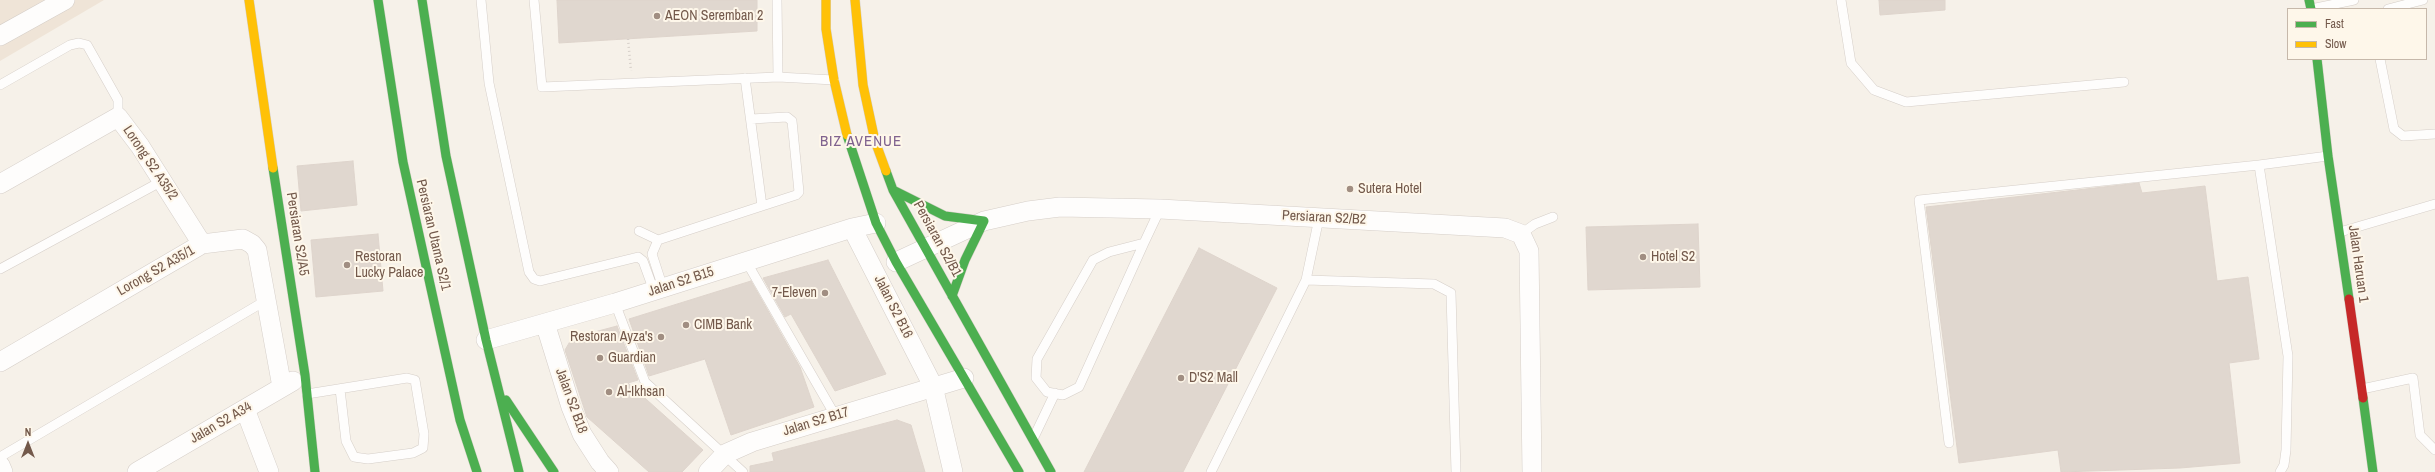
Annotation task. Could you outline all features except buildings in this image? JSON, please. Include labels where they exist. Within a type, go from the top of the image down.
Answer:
[{"type":"street","points":[[0,36],[65,0]]},
{"type":"street","name":"Persiaran S2/A5","points":[[249,0],[264,113],[305,375],[315,472]]},
{"type":"street","name":"Persiaran Utama S2/1","points":[[378,0],[403,162],[460,420],[477,472]]},
{"type":"street","name":"Persiaran Utama S2/1","points":[[422,0],[446,156],[486,340],[519,472]]},
{"type":"street","points":[[826,0],[826,29],[834,80],[848,138],[876,223],[896,262],[1019,472]]},
{"type":"street","name":"Persiaran S2/B1","points":[[855,0],[863,86],[875,141],[893,190],[1051,472]]},
{"type":"street","name":"Jalan Haruan 1","points":[[2317,60],[2328,156],[2373,472]]},
{"type":"street","name":"Lorong S2 A35/2","points":[[0,184],[118,117],[140,146],[202,244]]},
{"type":"street","points":[[893,190],[944,216],[984,222],[965,260],[952,296]]},
{"type":"street","name":"Persiaran S2/B2","points":[[896,262],[984,222],[1028,211],[1060,208],[1160,209],[1505,228],[1522,234]]},
{"type":"street","name":"Jalan S2 B15","points":[[486,340],[615,303],[852,228],[876,223]]},
{"type":"street","name":"Jalan S2 B16","points":[[852,228],[933,386]]},
{"type":"street","points":[[1522,234],[1529,251],[1532,472]]},
{"type":"street","name":"Lorong S2 A35/1","points":[[0,362],[202,244],[243,239],[252,244],[257,250],[265,301],[282,387]]},
{"type":"street","name":"Jalan S2 B18","points":[[545,323],[571,407],[582,434],[600,462],[609,472]]},
{"type":"street","name":"Jalan S2 A34","points":[[137,472],[305,375]]},
{"type":"street","name":"Jalan S2 B17","points":[[708,472],[725,454],[752,442],[933,386],[964,378]]},
{"type":"street","points":[[497,386],[554,472]]},
{"type":"street","points":[[933,386],[953,472]]},
{"type":"street","points":[[245,409],[269,472]]},
{"type":"street","points":[[460,420],[462,457]]},
{"type":"street","points":[[0,465],[3,472]]},
{"type":"lane","points":[[481,0],[489,83],[529,272],[534,279],[540,280],[638,257],[643,262],[659,289]]},
{"type":"lane","points":[[534,0],[542,87],[778,77],[834,80]]},
{"type":"lane","points":[[778,0],[778,77]]},
{"type":"lane","points":[[1841,0],[1851,63],[1874,90],[1906,102],[2124,82]]},
{"type":"lane","points":[[2316,8],[2354,0]]},
{"type":"lane","points":[[2392,8],[2423,0]]},
{"type":"lane","points":[[0,85],[70,45],[79,43],[87,45],[118,100],[118,117]]},
{"type":"lane","points":[[2380,60],[2394,129],[2403,136],[2435,134]]},
{"type":"lane","points":[[745,78],[762,206]]},
{"type":"lane","points":[[639,231],[658,240],[762,206],[799,192],[792,121],[787,116],[751,119]]},
{"type":"lane","points":[[1949,443],[1919,200],[2259,165],[2328,156]]},
{"type":"lane","points":[[2259,165],[2288,356],[2286,450],[2284,465],[2280,472]]},
{"type":"lane","points":[[0,268],[162,181]]},
{"type":"lane","points":[[2340,232],[2435,204]]},
{"type":"lane","points":[[1144,243],[1109,252],[1093,260],[1037,359],[1036,378],[1047,392],[1063,395],[1078,387],[1160,209]]},
{"type":"lane","points":[[1522,234],[1535,224],[1553,217]]},
{"type":"lane","points":[[1211,472],[1306,280],[1319,218]]},
{"type":"lane","points":[[658,240],[652,254],[659,289]]},
{"type":"lane","points":[[746,261],[836,417]]},
{"type":"lane","points":[[1306,280],[1434,284],[1451,293],[1456,472]]},
{"type":"lane","points":[[0,457],[265,301]]},
{"type":"lane","points":[[615,303],[645,382],[743,472]]},
{"type":"lane","points":[[307,394],[407,378],[415,380],[424,434],[423,448],[413,454],[368,459],[354,457],[346,441],[340,389]]},
{"type":"lane","points":[[2362,389],[2413,378],[2420,435],[2435,450]]},
{"type":"lane","points":[[1033,440],[1055,393]]},
{"type":"path","points":[[628,39],[633,84]]},
{"type":"shaded area","points":[[0,0],[104,0],[0,61]]},
{"type":"traffic: fast","points":[[378,0],[403,162],[460,420],[477,472]]},
{"type":"traffic: fast","points":[[422,0],[446,156],[486,340],[519,472]]},
{"type":"traffic: fast","points":[[2309,0],[2311,8]]},
{"type":"traffic: fast","points":[[2317,60],[2328,156],[2349,299]]},
{"type":"traffic: fast","points":[[847,135],[876,223],[896,262],[1019,472]]},
{"type":"traffic: fast","points":[[273,168],[305,375],[315,472]]},
{"type":"traffic: fast","points":[[886,171],[893,190],[1051,472]]},
{"type":"traffic: fast","points":[[893,190],[945,216],[984,221],[965,260],[952,296]]},
{"type":"traffic: fast","points":[[2363,398],[2373,472]]},
{"type":"traffic: fast","points":[[506,400],[554,472]]},
{"type":"traffic: slow","points":[[249,0],[273,168]]},
{"type":"traffic: slow","points":[[826,0],[826,29],[834,80],[847,135]]},
{"type":"traffic: slow","points":[[855,0],[863,85],[875,141],[886,171]]},
{"type":"traffic: jam","points":[[2349,299],[2363,398]]},
{"type":"place","name":"AEON Seremban 2","points":[[657,16]]},
{"type":"place","name":"Sutera Hotel","points":[[1350,189]]},
{"type":"place","name":"Hotel S2","points":[[1643,257]]},
{"type":"place","name":"Restoran Lucky Palace","points":[[347,265]]},
{"type":"place","name":"7-Eleven","points":[[825,293]]},
{"type":"place","name":"CIMB Bank","points":[[686,325]]},
{"type":"place","name":"Restoran Ayza's","points":[[661,337]]},
{"type":"place","name":"Guardian","points":[[600,358]]},
{"type":"place","name":"D'S2 Mall","points":[[1181,378]]},
{"type":"place","name":"Al-Ikhsan","points":[[609,392]]},
{"type":"district","name":"BIZ AVENUE","points":[[861,142]]}]
